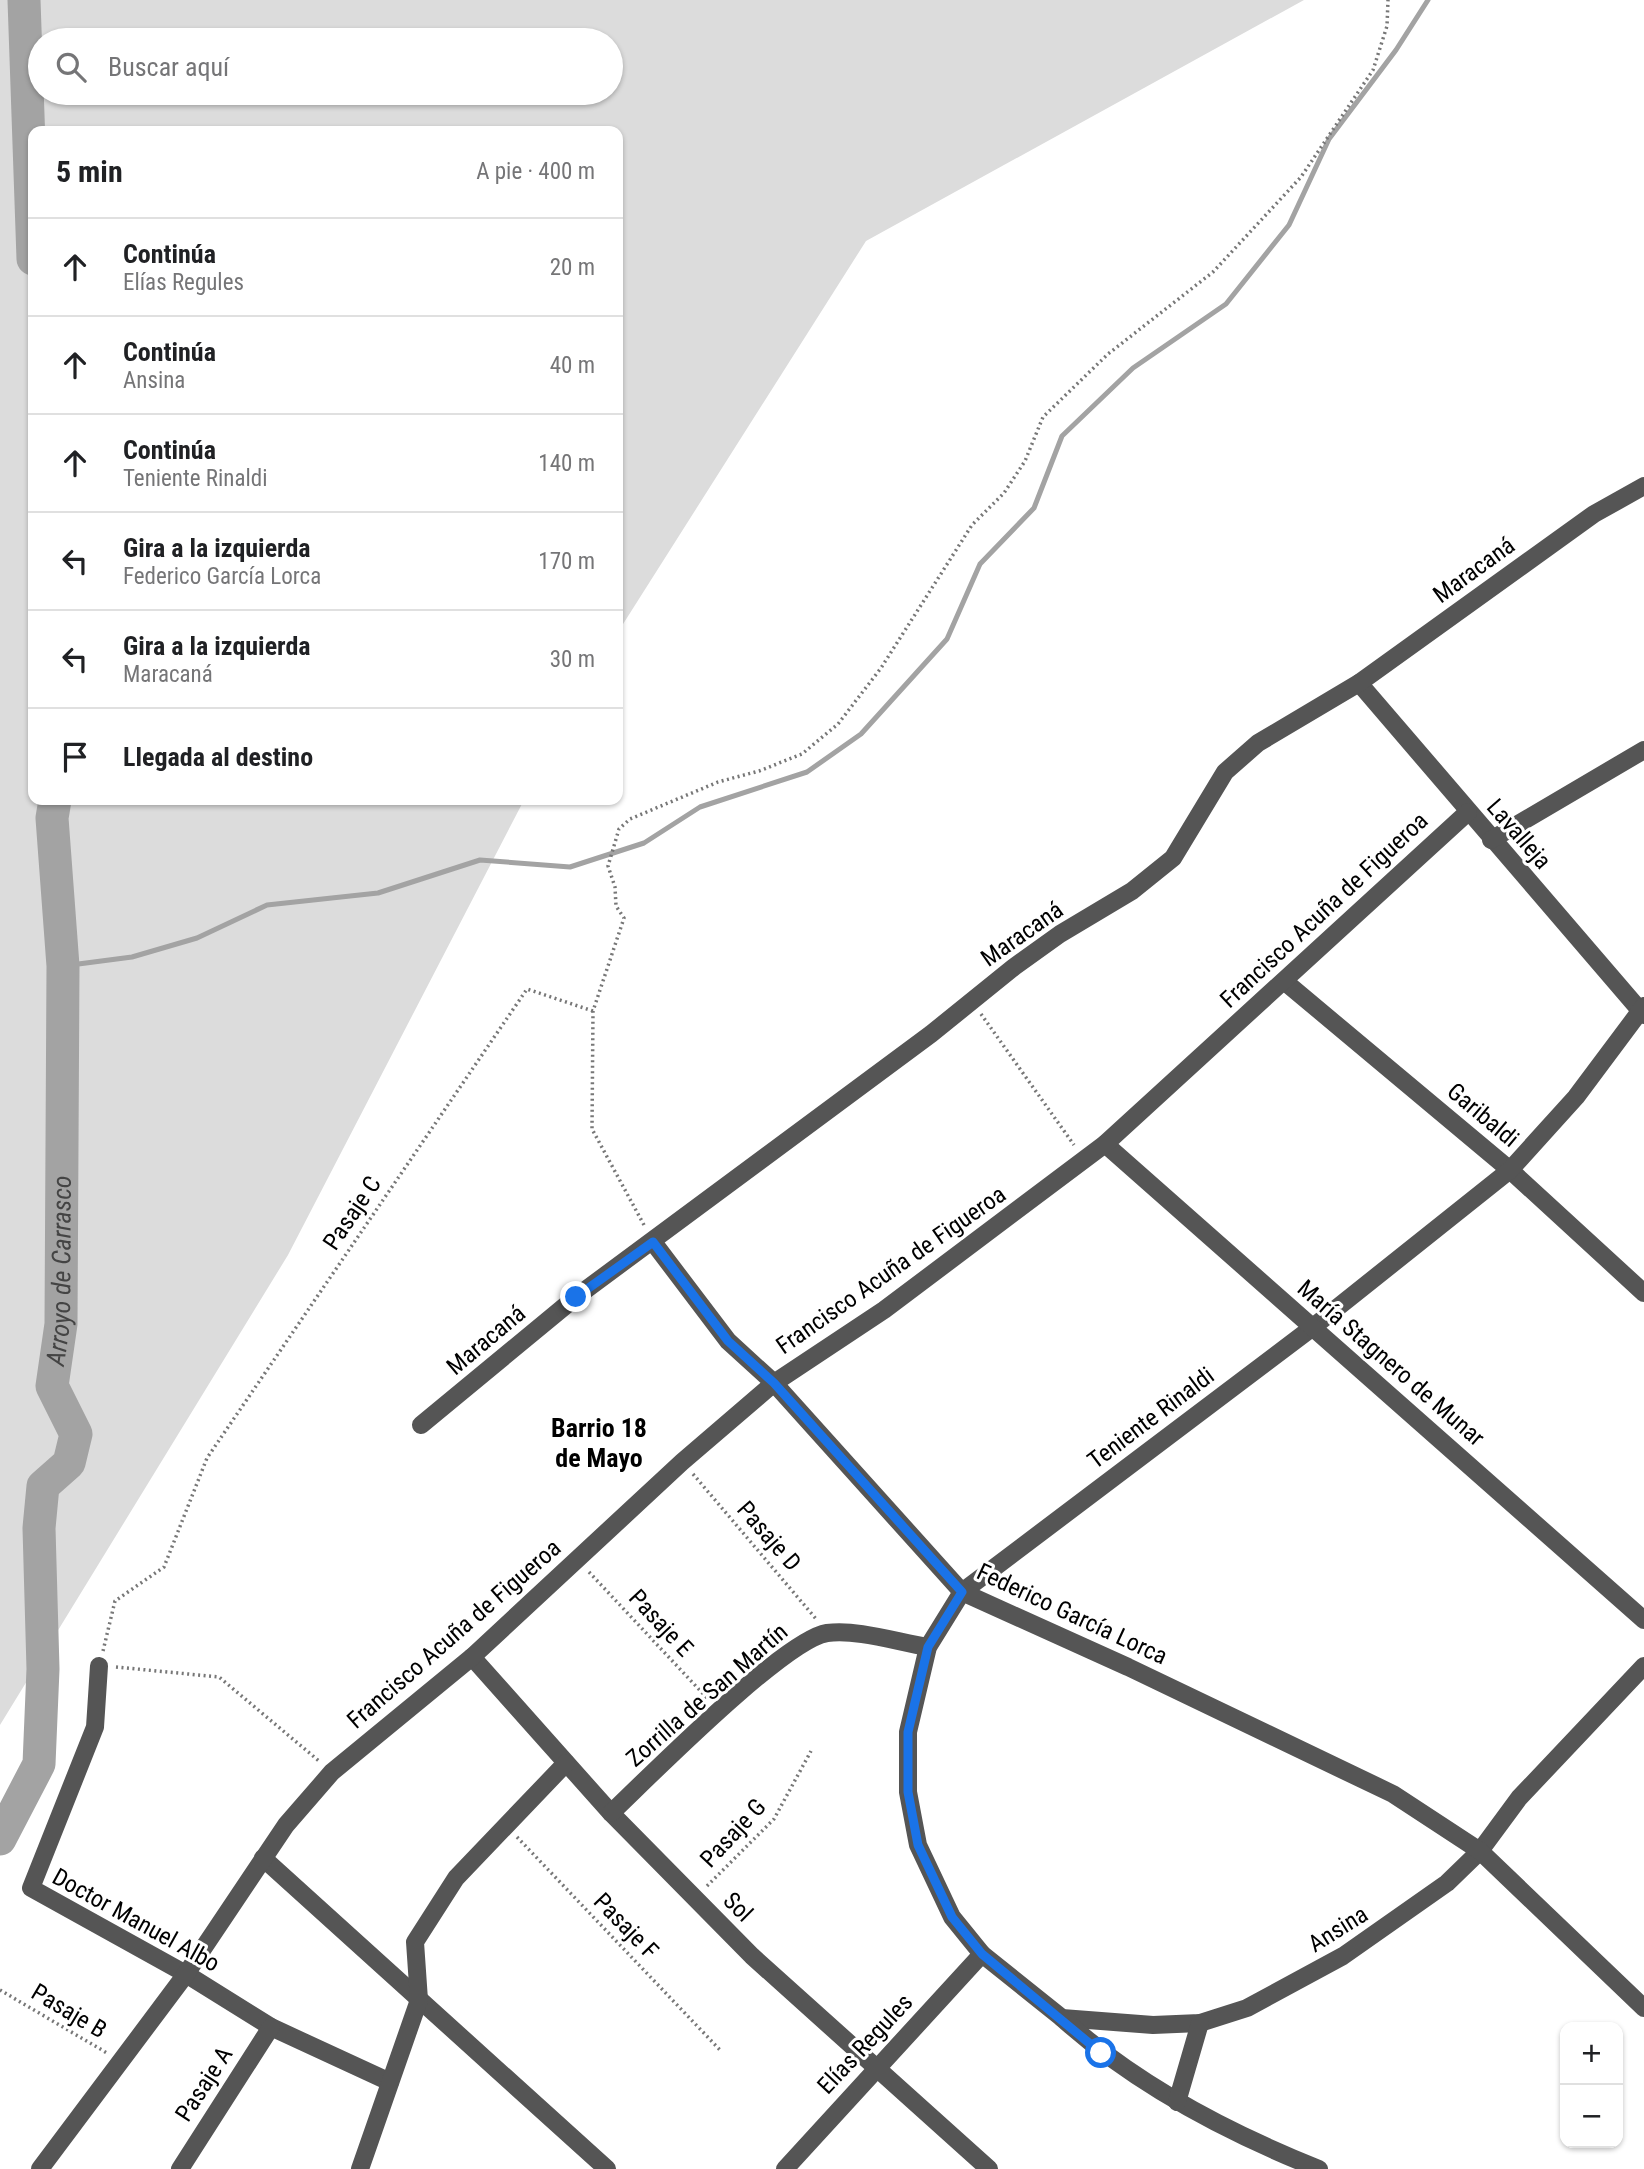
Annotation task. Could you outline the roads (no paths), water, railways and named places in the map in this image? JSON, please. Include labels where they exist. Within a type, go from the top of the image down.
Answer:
[{"type":"street","name":"Maracaná","points":[[421,1425],[576,1297],[653,1242],[1041,947],[1132,891],[1173,858],[1225,772],[1258,743],[1359,683],[1594,514],[1644,486]]},
{"type":"street","name":"Lavalleja","points":[[1359,683],[1491,839],[1642,1010]]},
{"type":"street","points":[[1491,839],[1644,750]]},
{"type":"street","name":"Francisco Acuña de Figueroa","points":[[40,2169],[186,1974],[286,1825],[332,1772],[472,1657],[682,1462],[774,1383],[884,1310],[1105,1144],[1468,812]]},
{"type":"street","name":"Garibaldi","points":[[1284,981],[1510,1170],[1644,1293]]},
{"type":"street","name":"Teniente Rinaldi","points":[[982,1954],[952,1917],[933,1883],[918,1845],[908,1792],[908,1732],[928,1647],[962,1592],[1313,1327],[1510,1170],[1576,1097],[1642,1010]]},
{"type":"street","name":"María Stagnero de Munar","points":[[1105,1144],[1644,1620]]},
{"type":"street","name":"Federico García Lorca","points":[[653,1242],[728,1341],[774,1383],[962,1592],[1128,1667],[1393,1794],[1479,1851],[1644,2008]]},
{"type":"street","name":"Zorrilla de San Martín","points":[[611,1812],[719,1711],[806,1640],[828,1633],[858,1635],[928,1647]]},
{"type":"street","name":"Sol","points":[[472,1657],[611,1812],[752,1956],[989,2169]]},
{"type":"street","name":"Doctor Manuel Albo","points":[[99,1665],[95,1727],[30,1888],[186,1974],[271,2027],[390,2082]]},
{"type":"street","name":"Ansina","points":[[1062,2018],[1153,2025],[1200,2023],[1247,2008],[1343,1956],[1447,1883],[1479,1851],[1519,1798],[1644,1666]]},
{"type":"street","points":[[360,2169],[419,2000],[415,1942],[456,1878],[566,1763]]},
{"type":"street","points":[[263,1858],[607,2169]]},
{"type":"street","points":[[982,1954],[1101,2053],[1177,2102],[1319,2169]]},
{"type":"street","name":"Elías Regules","points":[[785,2169],[875,2067],[982,1954]]},
{"type":"street","points":[[1177,2102],[1200,2023]]},
{"type":"street","name":"Pasaje A","points":[[180,2169],[271,2027]]},
{"type":"waterway","name":"Arroyo de Carrasco","points":[[24,0],[28,126]]},
{"type":"waterway","points":[[63,966],[132,957],[197,938],[267,905],[378,893],[480,860],[570,867],[644,843],[700,807],[807,772],[861,734],[947,639],[980,564],[1034,508],[1062,436],[1133,368],[1226,304],[1289,225],[1329,139],[1396,50],[1428,0]]},
{"type":"waterway","name":"Arroyo de Carrasco","points":[[0,1839],[39,1764],[43,1669],[39,1528],[43,1486],[69,1463],[76,1434],[52,1386],[61,1324],[63,966],[52,818],[54,805]]},
{"type":"district","name":"Barrio 18 de Mayo","points":[[599,1443]]}]
